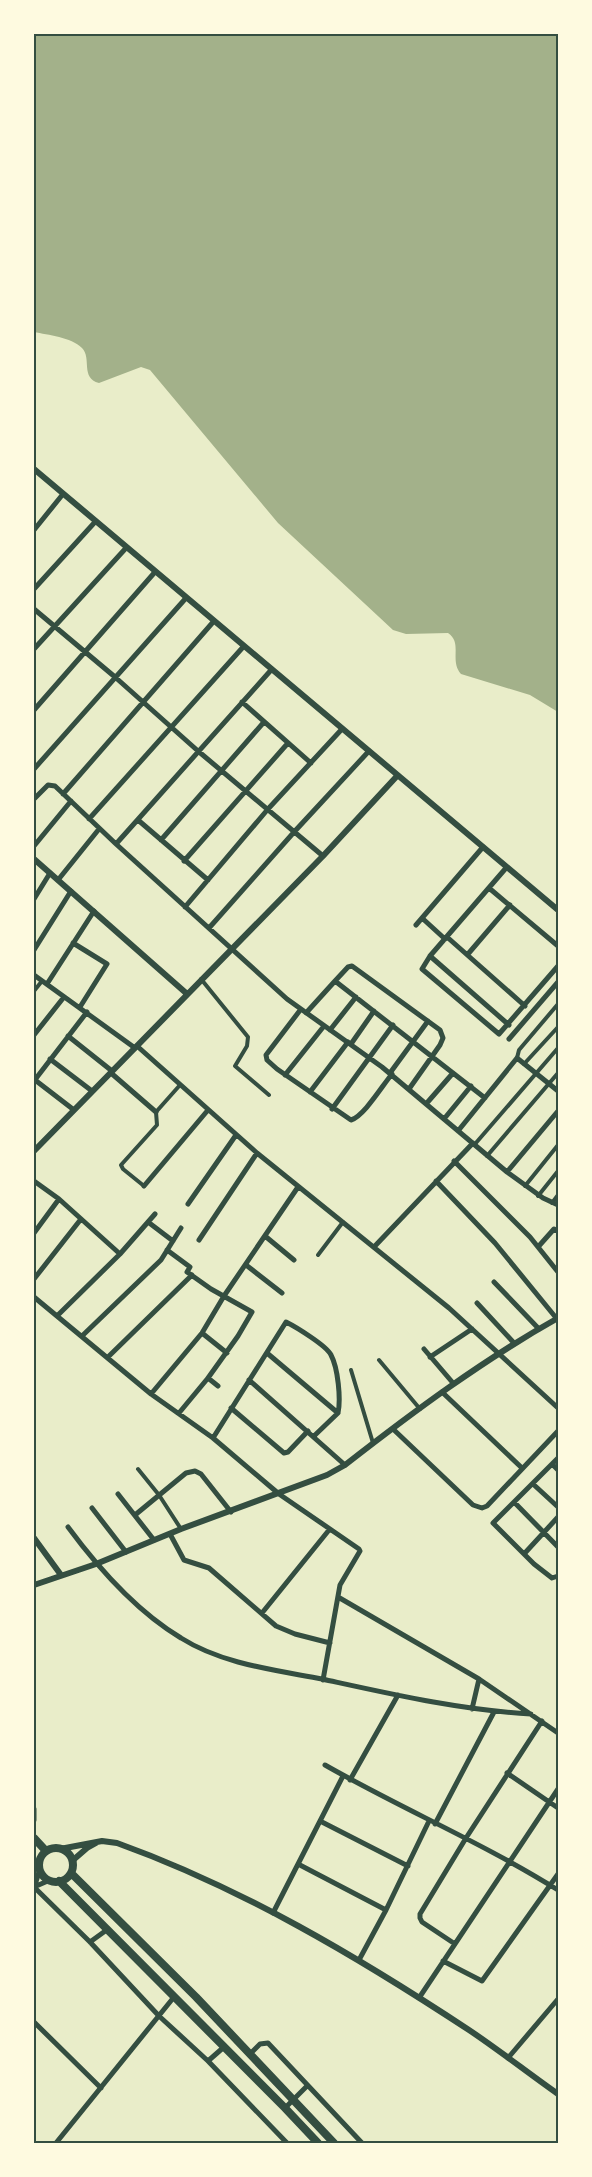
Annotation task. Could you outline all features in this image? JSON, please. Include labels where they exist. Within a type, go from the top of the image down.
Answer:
[{"type":"main road","points":[[34,1838],[46,1852]]},
{"type":"main road","points":[[40,1866],[46,1852],[53,1848],[68,1853],[72,1861],[70,1873],[59,1881]]},
{"type":"main road","points":[[34,1856],[44,1876],[50,1880],[59,1881],[286,2108],[318,2143]]},
{"type":"main road","points":[[70,1873],[250,2054],[334,2143]]},
{"type":"street","points":[[34,470],[558,910]]},
{"type":"street","points":[[34,530],[63,494]]},
{"type":"street","points":[[34,589],[95,522]]},
{"type":"street","points":[[34,649],[126,548]]},
{"type":"street","points":[[34,710],[154,572]]},
{"type":"street","points":[[34,769],[186,598]]},
{"type":"street","points":[[34,609],[144,702],[221,771],[323,856]]},
{"type":"street","points":[[63,794],[214,621]]},
{"type":"street","points":[[90,819],[244,646]]},
{"type":"street","points":[[116,844],[272,669]]},
{"type":"street","points":[[242,702],[311,763]]},
{"type":"street","points":[[161,840],[264,722]]},
{"type":"street","points":[[185,907],[268,809],[342,729]]},
{"type":"street","points":[[184,861],[288,743]]},
{"type":"street","points":[[209,928],[369,751]]},
{"type":"street","points":[[34,1151],[186,993],[323,856],[397,776]]},
{"type":"street","points":[[34,799],[45,787],[52,784],[231,950],[301,1009],[371,1058],[487,1156],[538,1196],[558,1205]]},
{"type":"street","points":[[34,846],[71,801]]},
{"type":"street","points":[[138,820],[208,880]]},
{"type":"street","points":[[58,880],[99,829]]},
{"type":"street","points":[[416,925],[483,848]]},
{"type":"street","points":[[34,859],[186,993]]},
{"type":"street","points":[[506,868],[430,956],[423,965],[424,971],[499,1034],[558,966]]},
{"type":"street","points":[[34,899],[50,874]]},
{"type":"street","points":[[489,888],[558,946]]},
{"type":"street","points":[[34,950],[70,891]]},
{"type":"street","points":[[468,954],[510,905]]},
{"type":"street","points":[[34,992],[44,983],[94,911]]},
{"type":"street","points":[[422,918],[468,954],[525,1006]]},
{"type":"street","points":[[73,943],[107,964],[80,1007]]},
{"type":"street","points":[[430,956],[509,1024]]},
{"type":"street","points":[[306,1013],[348,967],[352,966],[439,1029],[443,1036],[434,1056],[409,1089]]},
{"type":"street","points":[[34,976],[136,1047],[256,1153],[449,1308],[558,1408]]},
{"type":"street","points":[[201,979],[248,1037],[248,1046],[235,1066],[269,1096]]},
{"type":"street","points":[[335,982],[434,1056],[485,1098]]},
{"type":"street","points":[[509,1039],[558,982]]},
{"type":"street","points":[[34,1035],[64,997]]},
{"type":"street","points":[[330,1030],[356,997]]},
{"type":"street","points":[[458,1131],[517,1058],[519,1050],[558,1004]]},
{"type":"street","points":[[301,1009],[266,1056],[270,1063],[285,1075],[347,1119],[354,1119],[366,1108],[428,1021]]},
{"type":"street","points":[[310,1092],[374,1011]]},
{"type":"street","points":[[74,1110],[34,1080],[87,1012]]},
{"type":"street","points":[[332,1108],[371,1058],[393,1025]]},
{"type":"street","points":[[285,1075],[324,1026]]},
{"type":"street","points":[[524,1064],[558,1026]]},
{"type":"street","points":[[68,1036],[156,1112],[157,1126],[121,1164],[123,1169],[144,1186],[208,1110]]},
{"type":"street","points":[[374,1247],[454,1161],[474,1144],[558,1048]]},
{"type":"street","points":[[517,1058],[558,1091]]},
{"type":"street","points":[[50,1059],[92,1091]]},
{"type":"street","points":[[426,1104],[453,1073]]},
{"type":"street","points":[[487,1156],[558,1073]]},
{"type":"street","points":[[156,1112],[180,1085]]},
{"type":"street","points":[[444,1120],[471,1086]]},
{"type":"street","points":[[507,1172],[558,1111]]},
{"type":"street","points":[[188,1204],[236,1135]]},
{"type":"street","points":[[525,1186],[558,1145]]},
{"type":"street","points":[[199,1240],[256,1153]]},
{"type":"street","points":[[454,1161],[523,1229],[558,1272]]},
{"type":"street","points":[[538,1196],[558,1171]]},
{"type":"street","points":[[34,1181],[59,1199],[120,1254]]},
{"type":"street","points":[[34,1586],[60,1575],[96,1564],[181,1529],[321,1478],[345,1465],[453,1383],[514,1342],[558,1318],[495,1243],[436,1181]]},
{"type":"street","points":[[151,1394],[202,1333],[224,1296],[298,1187]]},
{"type":"street","points":[[552,1202],[558,1195]]},
{"type":"street","points":[[34,1233],[59,1199]]},
{"type":"street","points":[[58,1315],[120,1254],[155,1214]]},
{"type":"street","points":[[34,1279],[81,1220]]},
{"type":"street","points":[[148,1222],[173,1241]]},
{"type":"street","points":[[318,1255],[343,1222]]},
{"type":"street","points":[[82,1336],[160,1260],[181,1228]]},
{"type":"street","points":[[538,1247],[554,1229],[558,1230]]},
{"type":"street","points":[[265,1236],[294,1260]]},
{"type":"street","points":[[168,1250],[190,1267],[187,1272],[252,1312],[227,1353],[179,1413]]},
{"type":"street","points":[[246,1265],[282,1293]]},
{"type":"street","points":[[108,1357],[192,1275]]},
{"type":"street","points":[[494,1282],[539,1329]]},
{"type":"street","points":[[34,1297],[151,1394],[213,1438],[279,1494],[359,1549],[360,1551],[342,1580],[323,1680]]},
{"type":"street","points":[[477,1303],[514,1342]]},
{"type":"street","points":[[213,1438],[286,1322],[328,1351],[332,1356],[340,1393],[338,1414],[314,1436]]},
{"type":"street","points":[[430,1357],[472,1329]]},
{"type":"street","points":[[202,1333],[227,1353]]},
{"type":"street","points":[[424,1349],[453,1383]]},
{"type":"street","points":[[267,1353],[338,1414]]},
{"type":"street","points":[[379,1360],[420,1409]]},
{"type":"street","points":[[350,1370],[373,1443]]},
{"type":"street","points":[[208,1378],[218,1386]]},
{"type":"street","points":[[249,1380],[345,1465]]},
{"type":"street","points":[[442,1392],[522,1468]]},
{"type":"street","points":[[231,1408],[284,1453],[288,1452],[308,1431]]},
{"type":"street","points":[[393,1429],[476,1507],[482,1508],[558,1431]]},
{"type":"street","points":[[558,1458],[493,1523],[550,1578],[558,1576]]},
{"type":"street","points":[[552,1464],[558,1470]]},
{"type":"street","points":[[138,1469],[159,1494],[181,1529]]},
{"type":"street","points":[[135,1515],[186,1474],[196,1471],[231,1512]]},
{"type":"street","points":[[533,1484],[558,1507]]},
{"type":"street","points":[[118,1494],[154,1540]]},
{"type":"street","points":[[514,1502],[558,1548]]},
{"type":"street","points":[[92,1508],[126,1552]]},
{"type":"street","points":[[524,1554],[558,1517]]},
{"type":"street","points":[[68,1527],[96,1564],[146,1612],[181,1639],[196,1646],[242,1663],[323,1680],[472,1709],[531,1714]]},
{"type":"street","points":[[262,1613],[329,1530]]},
{"type":"street","points":[[170,1534],[184,1560],[209,1568],[281,1629],[330,1643]]},
{"type":"street","points":[[34,1538],[60,1575]]},
{"type":"street","points":[[338,1597],[478,1679],[558,1733]]},
{"type":"street","points":[[472,1709],[478,1679]]},
{"type":"street","points":[[350,1780],[398,1695]]},
{"type":"street","points":[[435,1824],[494,1712]]},
{"type":"street","points":[[455,1944],[428,1926],[420,1919],[420,1916],[466,1838],[542,1721]]},
{"type":"street","points":[[325,1765],[429,1821],[510,1860],[558,1890]]},
{"type":"street","points":[[507,1773],[558,1808]]},
{"type":"street","points":[[274,1913],[343,1776]]},
{"type":"street","points":[[419,1998],[558,1789]]},
{"type":"street","points":[[34,1809],[34,1820]]},
{"type":"street","points":[[320,1821],[408,1866]]},
{"type":"street","points":[[358,1960],[386,1910],[429,1821]]},
{"type":"street","points":[[72,1861],[87,1848],[102,1841]]},
{"type":"street","points":[[60,1849],[102,1841],[117,1843],[234,1893],[358,1960],[419,1998],[558,2094]]},
{"type":"street","points":[[298,1864],[386,1910]]},
{"type":"street","points":[[34,1888],[40,1866]]},
{"type":"street","points":[[443,1961],[482,1982],[558,1874]]},
{"type":"street","points":[[34,1888],[50,1880]]},
{"type":"street","points":[[34,1888],[90,1942],[160,2016],[208,2061],[287,2143]]},
{"type":"street","points":[[90,1942],[108,1930]]},
{"type":"street","points":[[56,2143],[174,1997]]},
{"type":"street","points":[[508,2058],[558,1999]]},
{"type":"street","points":[[34,2022],[101,2088]]},
{"type":"street","points":[[250,2054],[260,2044],[268,2043],[362,2143]]},
{"type":"street","points":[[208,2061],[224,2047]]},
{"type":"street","points":[[286,2108],[307,2086]]},
{"type":"shaded area","points":[[34,34],[558,34],[558,712],[530,695],[461,674],[456,663],[455,642],[448,633],[406,634],[393,630],[278,523],[150,370],[141,367],[99,383],[90,377],[85,352],[77,344],[59,337],[34,332]]}]
